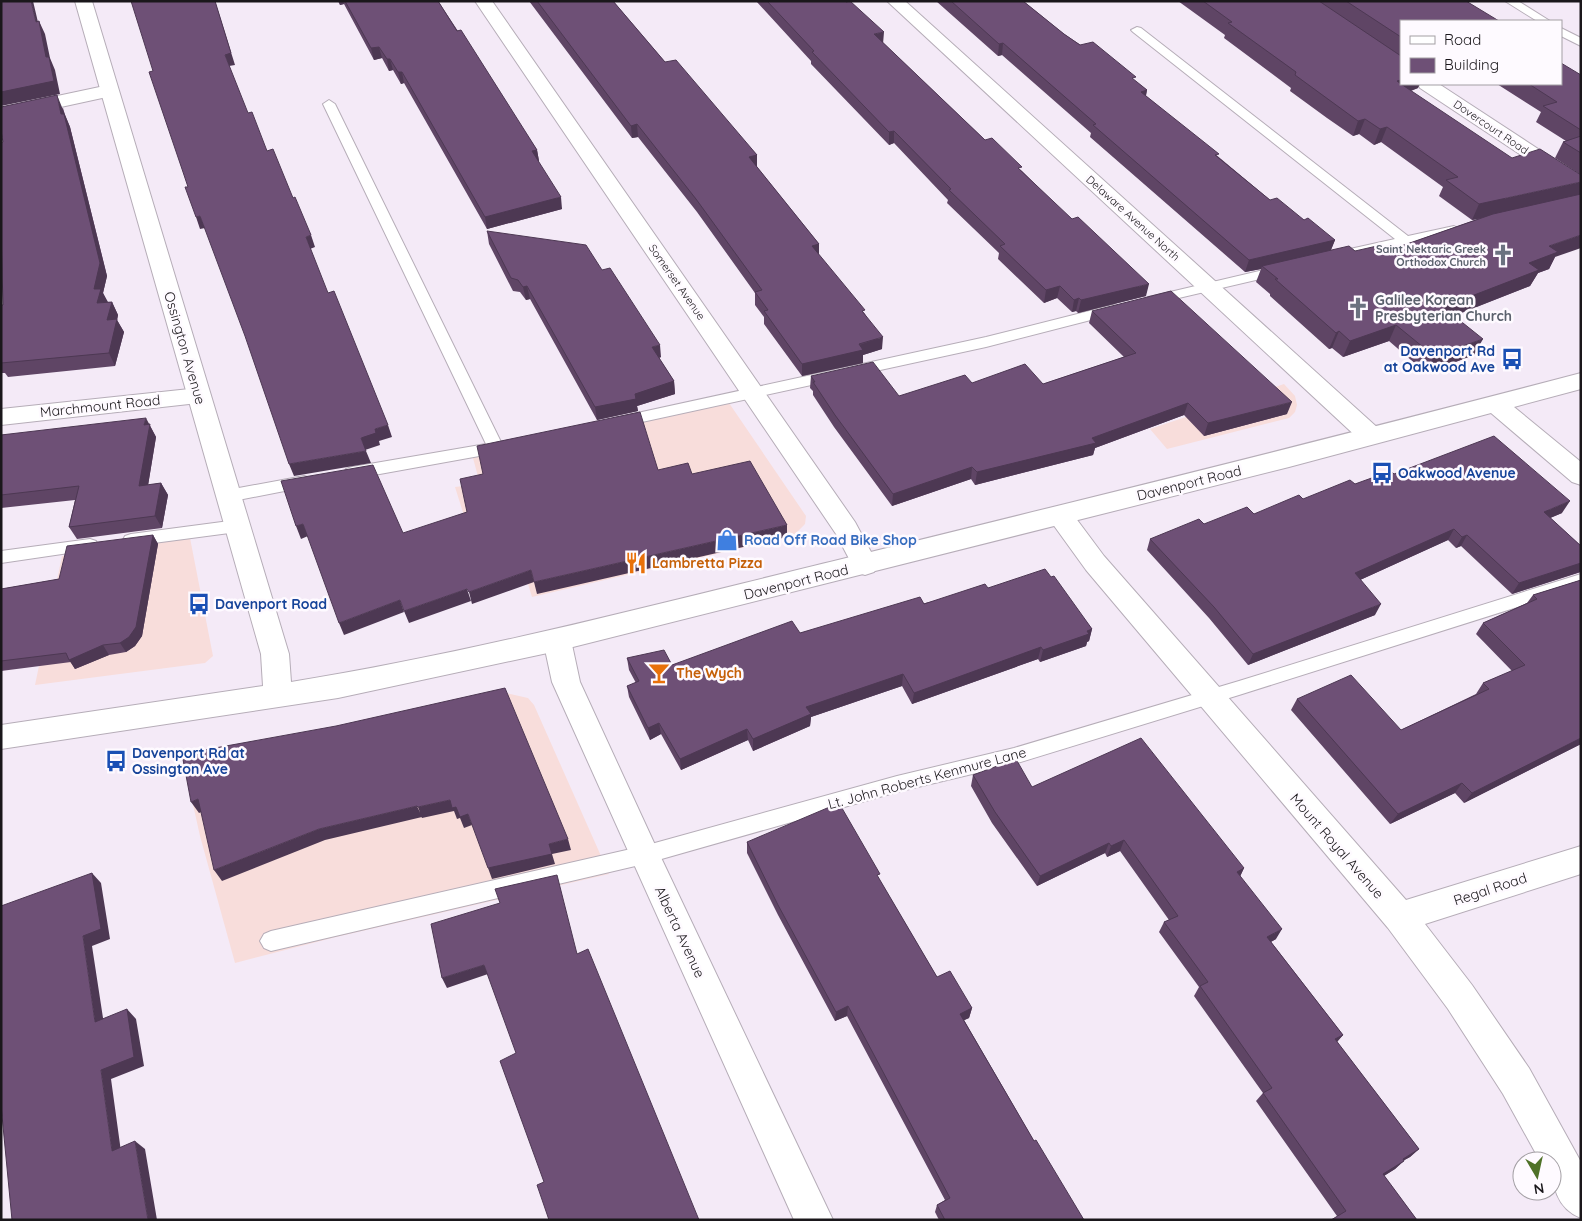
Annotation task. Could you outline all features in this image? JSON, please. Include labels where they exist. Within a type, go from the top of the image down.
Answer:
[{"type":"street","name":"Ossington Avenue","points":[[83,1],[275,654],[278,696]]},
{"type":"street","name":"Somerset Avenue","points":[[483,1],[846,529],[865,565]]},
{"type":"street","name":"Delaware Avenue North","points":[[895,1],[1370,435]]},
{"type":"street","name":"Dovercourt Road","points":[[1429,85],[1581,186]]},
{"type":"street","points":[[1,114],[109,91]]},
{"type":"street","name":"Davenport Road","points":[[1,737],[278,696],[382,678],[558,640],[1060,516],[1581,382]]},
{"type":"street","name":"Marchmount Road","points":[[1,417],[199,396]]},
{"type":"street","points":[[1496,404],[1581,476]]},
{"type":"street","name":"Mount Royal Avenue","points":[[1060,516],[1095,563],[1208,697],[1400,917],[1460,997],[1516,1081],[1581,1199]]},
{"type":"street","name":"Alberta Avenue","points":[[558,640],[566,682],[644,855],[814,1220]]},
{"type":"street","name":"Regal Road","points":[[1400,917],[1581,860]]},
{"type":"lane","points":[[1510,1],[1542,20]]},
{"type":"lane","points":[[1137,30],[1406,241]]},
{"type":"lane","points":[[1562,32],[1581,43]]},
{"type":"lane","points":[[329,104],[496,448]]},
{"type":"lane","points":[[1339,256],[1464,228]]},
{"type":"lane","points":[[603,425],[754,394],[986,342],[1292,267]]},
{"type":"lane","points":[[228,496],[515,444]]},
{"type":"lane","points":[[1,557],[237,526]]},
{"type":"lane","name":"Lt. John Roberts Kenmure Lane","points":[[271,941],[644,855],[897,784],[1014,756],[1581,580]]},
{"type":"shaded area","points":[[1284,384],[1295,396],[1297,405],[1295,412],[1289,418],[1167,449],[1150,429]]},
{"type":"shaded area","points":[[729,403],[806,516],[805,524],[793,536],[532,597],[506,513],[466,522],[455,487],[480,484],[473,458]]},
{"type":"shaded area","points":[[190,538],[213,656],[205,663],[35,685],[62,556]]},
{"type":"shaded area","points":[[506,693],[528,698],[534,705],[609,874],[336,937],[235,963],[200,836],[184,764]]},
{"type":"building","points":[[1,1],[31,1],[36,22],[39,21],[46,57],[49,57],[54,81],[1,92]]},
{"type":"building","points":[[131,1],[215,1],[231,53],[225,55],[248,113],[252,112],[267,151],[273,149],[293,198],[295,197],[311,235],[306,237],[328,293],[334,291],[388,425],[375,429],[376,433],[361,438],[366,451],[289,464],[245,336],[200,216],[196,217],[185,187],[188,187],[149,72],[153,71]]},
{"type":"building","points":[[345,1],[438,1],[457,31],[461,30],[537,150],[532,151],[561,197],[485,217],[402,72],[398,72],[379,47],[371,48]]},
{"type":"building","points":[[537,1],[613,1],[665,62],[676,60],[757,155],[749,157],[819,244],[812,246],[865,310],[862,311],[883,337],[859,344],[863,350],[802,364],[764,311],[768,310],[755,292],[762,290],[696,199],[637,124],[631,126]]},
{"type":"building","points":[[767,1],[850,1],[884,32],[874,34],[985,140],[992,138],[1022,167],[1018,168],[1072,219],[1078,217],[1149,284],[1081,300],[1079,298],[1074,300],[1060,286],[1046,290],[1000,246],[1005,244],[949,190],[951,189],[894,131],[889,132],[812,52],[814,51]]},
{"type":"building","points":[[951,1],[1023,1],[1080,45],[1093,42],[1136,77],[1132,78],[1147,90],[1141,92],[1219,154],[1215,155],[1270,200],[1277,198],[1304,220],[1308,218],[1335,240],[1249,260],[1093,125],[1096,124],[1003,43],[999,44]]},
{"type":"building","points":[[1203,1],[1319,1],[1400,55],[1400,80],[1397,81],[1400,85],[1512,158],[1540,149],[1581,175],[1581,182],[1479,204],[1446,180],[1458,177],[1387,127],[1380,129],[1365,119],[1358,121],[1295,75],[1296,72],[1228,23],[1232,22]]},
{"type":"building","points":[[1346,1],[1466,1],[1497,20],[1400,20],[1400,36]]},
{"type":"building","points":[[1562,64],[1581,75],[1581,130],[1543,106],[1557,102],[1531,85],[1562,85]]},
{"type":"building","points":[[57,95],[61,114],[64,114],[100,263],[94,289],[101,289],[97,303],[112,302],[107,320],[117,319],[109,353],[1,363],[1,305],[3,305],[1,143],[3,142],[1,107]]},
{"type":"building","points":[[1581,136],[1581,153],[1563,142]]},
{"type":"building","points":[[1581,194],[1581,235],[1549,246],[1558,252],[1529,263],[1539,270],[1443,307],[1483,339],[1434,356],[1396,325],[1350,341],[1339,331],[1336,333],[1262,266],[1349,246],[1355,251],[1377,246],[1384,252],[1493,214]]},
{"type":"building","points":[[487,231],[586,245],[602,270],[610,268],[660,345],[652,347],[674,381],[635,394],[636,399],[595,407],[527,286],[523,287],[518,280],[511,278]]},
{"type":"building","points":[[1171,291],[1292,402],[1208,423],[1188,403],[1092,438],[1096,443],[977,472],[972,467],[893,494],[835,415],[811,376],[873,362],[899,396],[965,375],[972,383],[1025,364],[1043,384],[1136,353],[1092,311]]},
{"type":"building","points":[[640,412],[658,470],[688,463],[692,474],[750,461],[787,525],[534,582],[531,570],[469,592],[467,589],[404,611],[400,600],[339,623],[303,524],[296,526],[281,481],[373,465],[403,533],[467,512],[460,479],[483,474],[477,446]]},
{"type":"building","points":[[146,418],[144,425],[150,424],[139,486],[161,483],[155,516],[69,527],[79,486],[1,495],[1,435]]},
{"type":"building","points":[[1494,436],[1570,501],[1544,512],[1581,546],[1581,563],[1519,583],[1467,535],[1462,537],[1454,529],[1355,573],[1381,604],[1253,654],[1214,607],[1150,539],[1199,519],[1204,524],[1247,507],[1254,514],[1299,495],[1303,499],[1350,480],[1355,484],[1391,471],[1394,474]]},
{"type":"building","points":[[153,535],[136,627],[129,637],[120,643],[103,645],[69,660],[66,653],[1,661],[1,589],[59,579],[67,546]]},
{"type":"building","points":[[1045,569],[1051,577],[1054,576],[1092,629],[1087,631],[1089,634],[1043,650],[1041,647],[914,693],[903,674],[806,707],[811,714],[753,739],[747,729],[680,759],[659,723],[648,728],[627,686],[639,681],[627,658],[664,650],[672,665],[792,621],[800,633],[920,597],[924,604],[985,584],[988,588]]},
{"type":"building","points":[[1581,580],[1581,738],[1472,793],[1462,783],[1398,814],[1297,699],[1351,675],[1401,730],[1489,689],[1483,683],[1525,665],[1483,623],[1537,599],[1533,595]]},
{"type":"building","points":[[505,688],[568,839],[549,844],[552,854],[488,868],[468,814],[460,817],[456,807],[452,808],[450,800],[319,829],[214,870],[198,799],[191,802],[182,754],[336,726]]},
{"type":"building","points":[[1141,738],[1244,868],[1237,872],[1282,929],[1267,937],[1343,1035],[1335,1039],[1419,1149],[1383,1174],[1417,1220],[1331,1220],[1346,1211],[1263,1093],[1272,1088],[1200,986],[1208,982],[1164,922],[1178,916],[1124,840],[1111,846],[1109,843],[1040,876],[995,812],[973,775],[1016,759],[1032,787]]},
{"type":"building","points":[[839,803],[880,874],[877,875],[937,977],[950,971],[972,1008],[960,1014],[1034,1141],[1036,1140],[1084,1220],[945,1220],[937,1205],[950,1198],[848,1006],[836,1012],[778,905],[747,842]]},
{"type":"building","points":[[92,873],[101,929],[83,936],[95,1022],[127,1009],[134,1057],[101,1070],[112,1151],[135,1141],[148,1220],[12,1220],[1,1105],[1,906]]},
{"type":"building","points":[[557,875],[577,954],[588,949],[699,1220],[549,1220],[537,1185],[544,1182],[500,1061],[516,1053],[484,965],[442,978],[431,924],[500,903],[495,889]]},
{"type":"place","name":"Saint Nektaric Greek Orthodox Church","points":[[1503,255]]},
{"type":"place","name":"Galilee Korean Presbyterian Church","points":[[1358,308]]},
{"type":"place","name":"Davenport Rd at Oakwood Ave","points":[[1512,359]]},
{"type":"place","name":"Oakwood Avenue","points":[[1382,473]]},
{"type":"place","name":"Road Off Road Bike Shop","points":[[727,540]]},
{"type":"place","name":"Lambretta Pizza","points":[[636,563]]},
{"type":"place","name":"Davenport Road","points":[[199,604]]},
{"type":"place","name":"The Wych","points":[[659,673]]},
{"type":"place","name":"Davenport Rd at Ossington Ave","points":[[116,761]]}]
